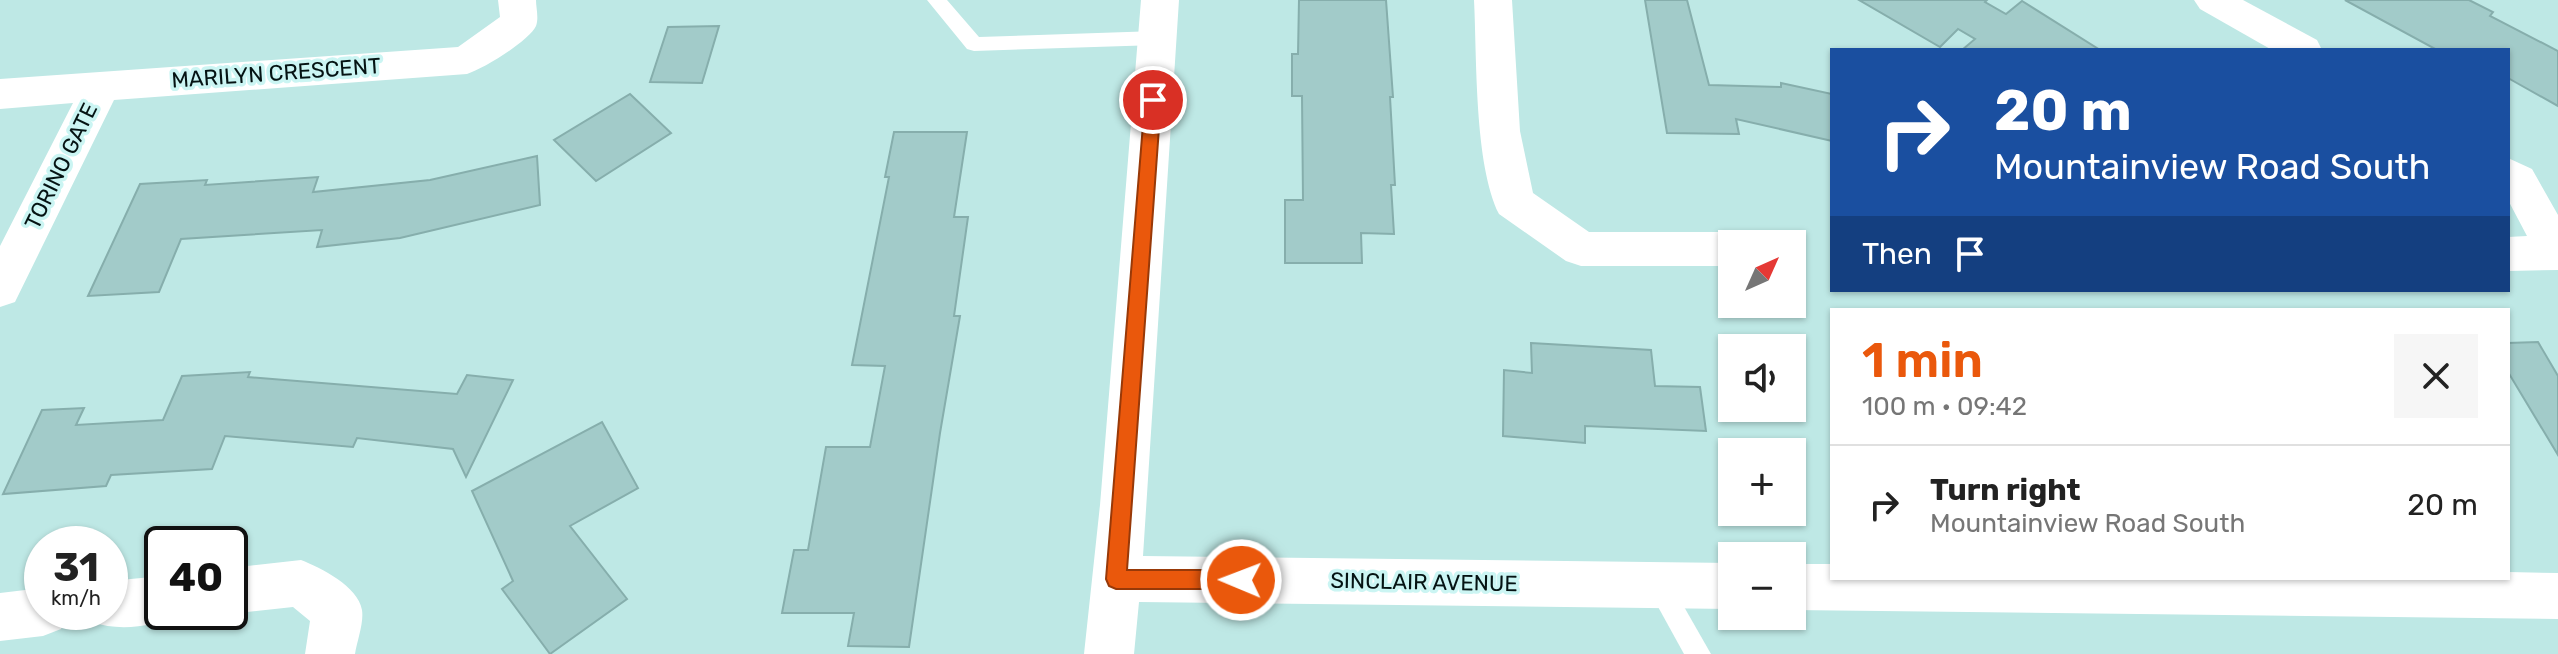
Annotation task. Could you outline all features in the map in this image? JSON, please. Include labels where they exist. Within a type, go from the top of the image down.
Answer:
[{"type":"street","name":"MARILYN CRESCENT","points":[[0,94],[467,60],[519,22],[517,0]]},
{"type":"street","points":[[1493,0],[1500,131],[1514,202],[1581,249],[1718,249]]},
{"type":"street","points":[[2213,0],[2299,48]]},
{"type":"street","points":[[1109,654],[1159,19]]},
{"type":"street","name":"TORINO GATE","points":[[0,289],[101,86]]},
{"type":"street","points":[[2510,175],[2518,180],[2557,253],[2510,254]]},
{"type":"street","name":"SINCLAIR AVENUE","points":[[1116,579],[1718,586]]},
{"type":"street","points":[[248,589],[301,583],[337,611],[330,654]]},
{"type":"street","points":[[1806,587],[2558,596]]},
{"type":"street","points":[[0,617],[24,614]]},
{"type":"lane","points":[[936,0],[974,44],[1159,19]]},
{"type":"lane","points":[[1658,585],[1698,654]]},
{"type":"building","points":[[1299,0],[1386,0],[1393,97],[1390,97],[1395,185],[1391,185],[1394,234],[1361,233],[1362,263],[1285,263],[1285,200],[1303,200],[1302,96],[1292,96],[1292,54],[1298,54]]},
{"type":"building","points":[[1645,0],[1687,0],[1709,85],[1781,87],[1781,83],[1830,94],[1830,141],[1736,119],[1739,134],[1667,133]]},
{"type":"building","points":[[1859,0],[1987,0],[1985,2],[2006,14],[2022,1],[2097,48],[1964,48],[1975,39],[1958,29],[1940,47]]},
{"type":"building","points":[[2345,0],[2469,0],[2493,12],[2490,16],[2558,51],[2558,106],[2510,79],[2510,48],[2433,48]]},
{"type":"building","points":[[719,26],[702,83],[650,82],[668,27]]},
{"type":"building","points":[[630,94],[671,133],[596,181],[554,140]]},
{"type":"building","points":[[894,132],[967,132],[954,217],[968,217],[954,316],[960,316],[909,647],[848,646],[854,613],[782,613],[794,550],[808,550],[826,447],[870,447],[885,366],[852,365],[889,177],[885,177]]},
{"type":"building","points":[[537,156],[540,205],[400,238],[317,247],[322,230],[181,239],[159,292],[88,296],[140,184],[207,180],[205,185],[318,177],[313,192],[430,180]]},
{"type":"building","points":[[2538,342],[2558,376],[2558,455],[2510,375],[2510,343]]},
{"type":"building","points":[[1531,343],[1651,350],[1655,386],[1700,387],[1706,431],[1585,426],[1585,443],[1503,436],[1504,370],[1532,373]]},
{"type":"building","points":[[250,372],[248,377],[457,394],[467,375],[513,380],[466,477],[453,449],[357,438],[353,447],[225,436],[212,469],[111,475],[106,486],[3,494],[42,410],[84,408],[76,425],[163,420],[182,376]]},
{"type":"building","points":[[602,422],[638,488],[570,526],[627,599],[550,654],[502,589],[513,581],[472,491]]},
{"type":"route","points":[[1153,100],[1116,579],[1241,580]]}]
